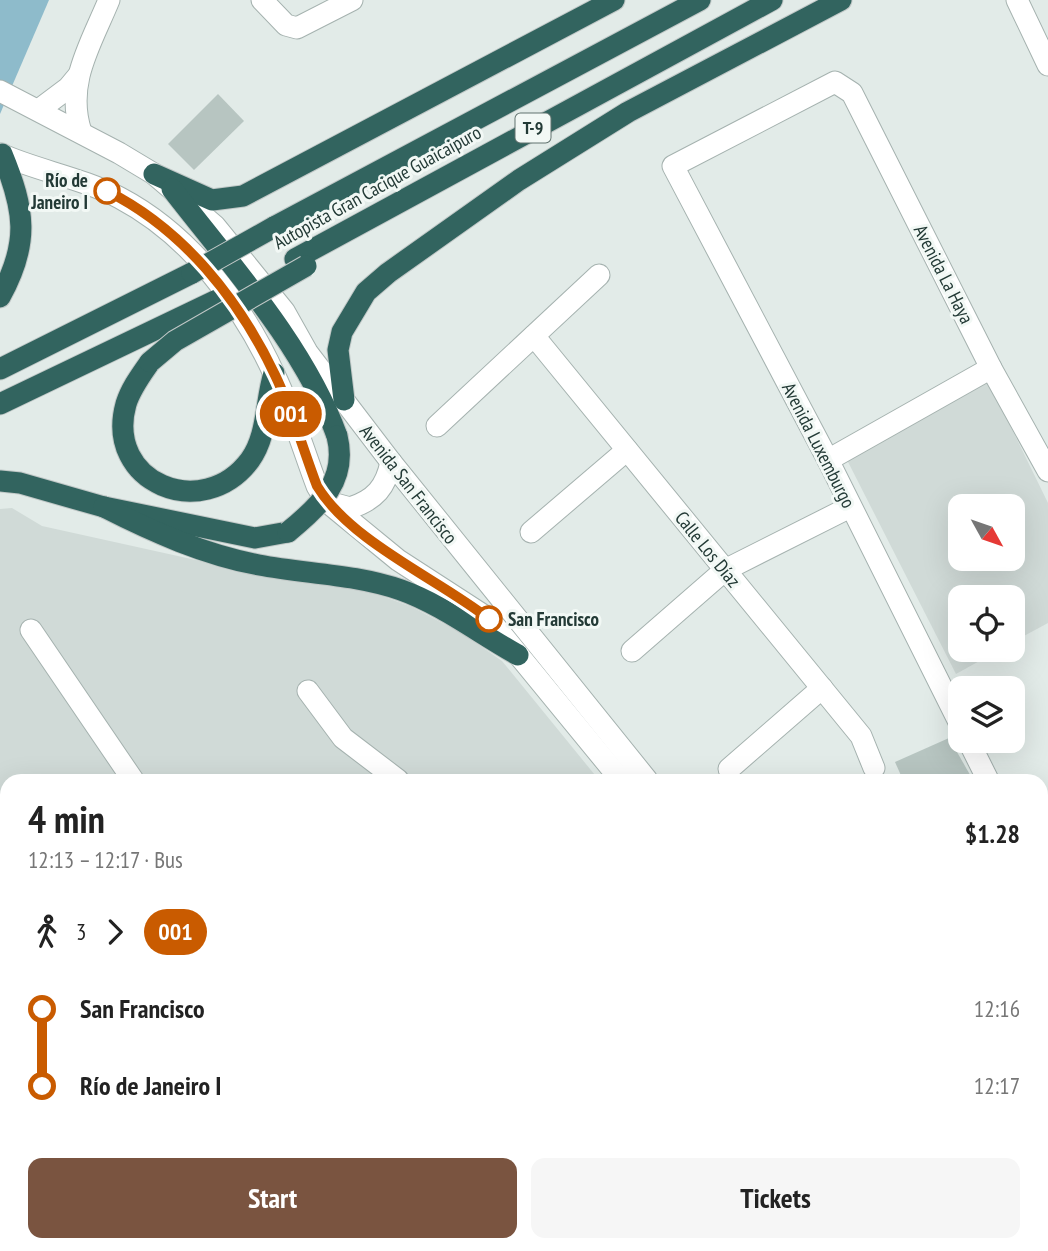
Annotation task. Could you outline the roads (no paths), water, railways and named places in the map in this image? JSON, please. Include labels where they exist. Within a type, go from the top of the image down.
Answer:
[{"type":"highway","points":[[154,174],[212,200],[243,195],[614,0]]},
{"type":"highway","name":"Autopista Gran Cacique Guaicaipuro","points":[[0,369],[192,273],[700,0]]},
{"type":"highway","name":"Autopista Gran Cacique Guaicaipuro","points":[[0,404],[300,262],[383,211],[772,0]]},
{"type":"highway","points":[[344,400],[338,350],[342,332],[366,292],[388,273],[519,180],[628,113],[841,0]]},
{"type":"highway","points":[[0,297],[18,259],[23,228],[17,194],[1,154]]},
{"type":"highway","points":[[0,481],[20,483],[104,507],[255,537],[288,532],[321,502],[339,474],[342,454],[325,402],[262,306],[172,189]]},
{"type":"highway","points":[[274,373],[268,391],[263,434],[251,459],[238,474],[220,485],[193,492],[179,492],[142,473],[129,454],[123,434],[127,401],[150,362],[175,341],[300,262]]},
{"type":"highway","points":[[104,507],[143,527],[212,553],[259,565],[354,576],[404,591],[518,655]]},
{"type":"street","points":[[81,132],[74,107],[78,76],[109,0]]},
{"type":"street","points":[[262,0],[286,25],[296,28],[352,0]]},
{"type":"street","points":[[1017,0],[1018,7],[1048,65]]},
{"type":"street","points":[[40,109],[78,76]]},
{"type":"street","name":"Avenida La Haya","points":[[673,166],[835,82],[852,93],[991,368],[1048,471]]},
{"type":"street","name":"Avenida San Francisco","points":[[0,91],[40,109],[154,174],[203,214],[224,236],[284,311],[307,352],[390,462],[642,774]]},
{"type":"street","points":[[1,154],[93,184],[122,199],[166,228],[190,249],[219,284],[274,373],[317,486],[326,501],[398,560],[489,619],[616,774]]},
{"type":"street","name":"Avenida Luxemburgo","points":[[673,166],[828,460],[948,700]]},
{"type":"street","points":[[437,426],[599,275]]},
{"type":"street","name":"Calle Los Díaz","points":[[534,336],[861,736],[874,768]]},
{"type":"street","points":[[828,460],[991,368]]},
{"type":"street","points":[[531,532],[626,450]]},
{"type":"street","points":[[326,501],[350,508],[374,497],[383,487],[390,462]]},
{"type":"street","points":[[632,651],[725,570],[850,507]]},
{"type":"street","points":[[31,630],[129,774]]},
{"type":"street","points":[[729,769],[822,688]]},
{"type":"street","points":[[308,691],[343,738],[390,774]]},
{"type":"street","points":[[974,753],[985,774]]},
{"type":"water","points":[[0,0],[49,0],[0,114]]},
{"type":"place","name":"Río de Janeiro I","points":[[107,191]]},
{"type":"place","name":"San Francisco","points":[[489,619]]}]
